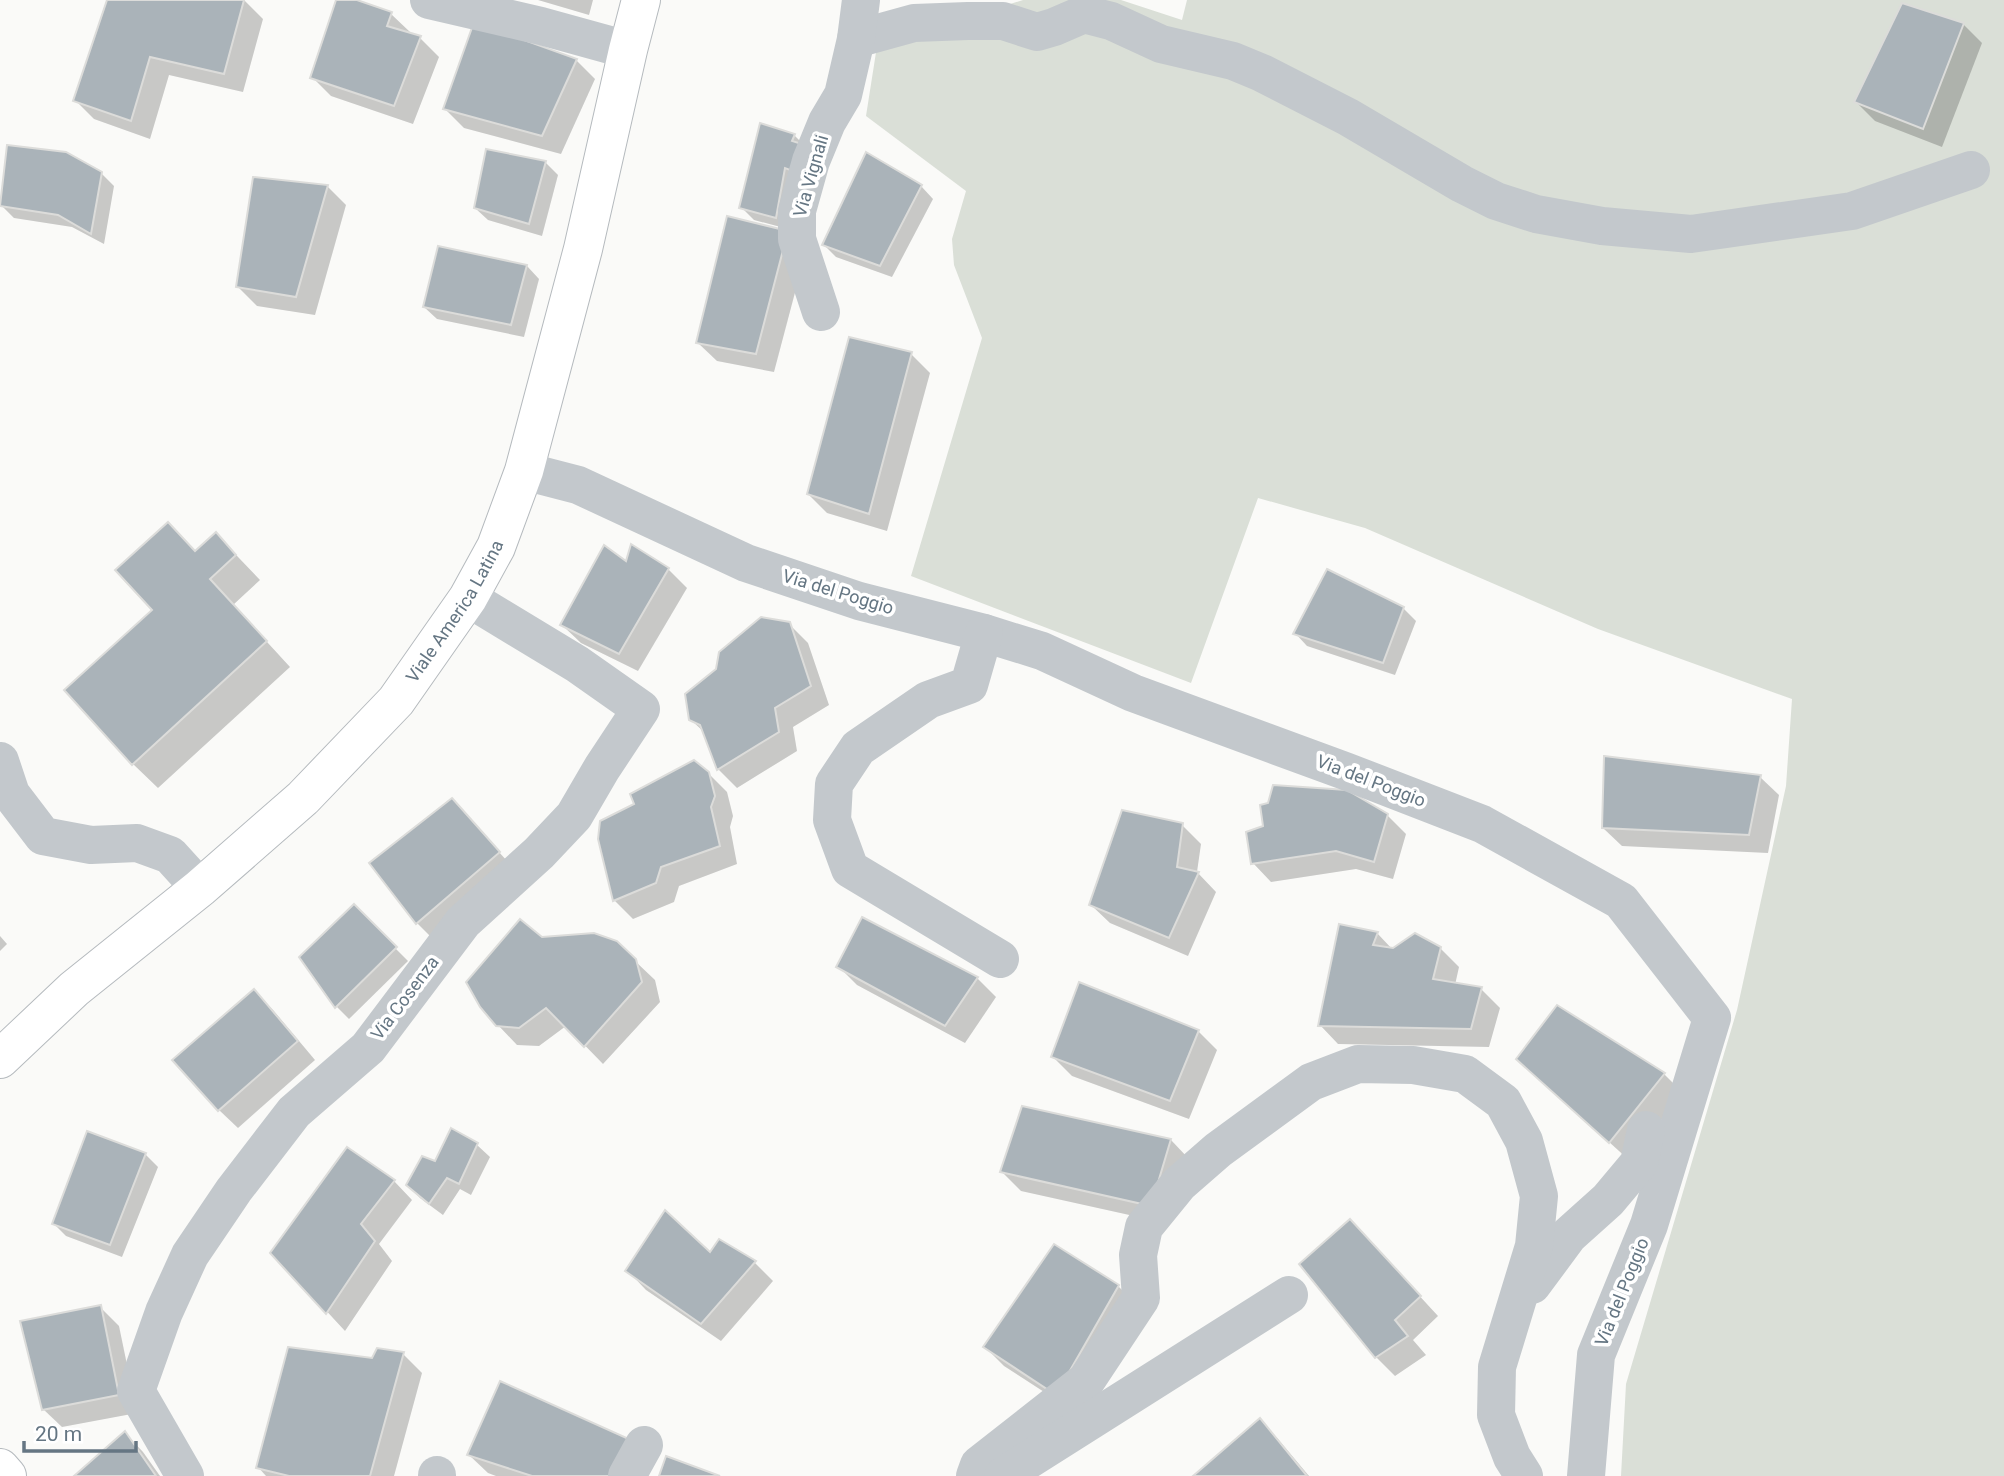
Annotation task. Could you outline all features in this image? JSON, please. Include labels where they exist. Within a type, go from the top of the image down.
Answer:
[{"type":"main road","name":"Viale America Latina","points":[[0,1059],[74,989],[200,888],[303,798],[396,701],[468,598],[496,547],[524,471],[583,249],[641,0]]},
{"type":"main road","points":[[0,1468],[7,1476]]},
{"type":"street","points":[[429,0],[628,50]]},
{"type":"street","name":"Via Vignali","points":[[821,312],[797,239],[797,211],[811,161],[827,122],[843,95],[856,39],[861,0]]},
{"type":"street","points":[[856,39],[914,23],[1003,22],[1037,32],[1084,13],[1111,21],[1161,44],[1233,61],[1262,73],[1348,117],[1496,201],[1536,214],[1602,226],[1691,234],[1852,211],[1971,170]]},
{"type":"street","name":"Via del Poggio","points":[[524,471],[578,485],[746,563],[859,601],[984,633],[1042,652],[1133,693],[1482,824],[1621,901],[1712,1018],[1649,1224],[1596,1355],[1586,1476]]},
{"type":"street","name":"Via Cosenza","points":[[185,1476],[136,1391],[164,1312],[190,1255],[234,1190],[294,1112],[368,1048],[463,922],[539,853],[574,816],[641,709],[577,664],[468,598]]},
{"type":"street","points":[[984,633],[969,685],[928,700],[858,748],[834,784],[832,820],[850,869],[1000,959]]},
{"type":"street","points":[[0,761],[11,794],[43,836],[91,845],[137,843],[170,855],[200,888]]},
{"type":"street","points":[[975,1476],[979,1465],[1086,1381],[1141,1298],[1138,1255],[1144,1227],[1180,1184],[1218,1150],[1311,1082],[1358,1063],[1413,1065],[1465,1074],[1503,1102],[1524,1141],[1539,1196],[1534,1246],[1497,1367],[1496,1415],[1512,1457],[1524,1476]]},
{"type":"street","points":[[1515,1308],[1569,1235],[1608,1200],[1639,1163],[1646,1130]]},
{"type":"street","points":[[1003,1476],[1289,1295]]},
{"type":"shaded area","points":[[1023,0],[1121,0],[1182,20],[1187,0],[2004,0],[2004,1476],[1621,1476],[1626,1384],[1737,1010],[1786,786],[1792,699],[1598,629],[1365,528],[1258,498],[1191,683],[911,576],[982,338],[954,265],[952,239],[966,191],[866,116],[877,46]]},
{"type":"building","points":[[107,0],[244,0],[224,74],[150,57],[131,121],[73,101]]},
{"type":"building","points":[[336,0],[357,0],[392,12],[387,26],[421,36],[394,106],[310,78]]},
{"type":"building","points":[[1902,3],[1964,23],[1923,129],[1854,102]]},
{"type":"building","points":[[474,22],[577,59],[542,136],[443,109]]},
{"type":"building","points":[[760,123],[795,134],[792,141],[808,146],[798,173],[785,168],[776,218],[739,208]]},
{"type":"building","points":[[7,145],[66,152],[102,172],[91,234],[58,215],[0,206]]},
{"type":"building","points":[[486,149],[546,161],[529,224],[474,208]]},
{"type":"building","points":[[866,152],[922,185],[880,266],[822,245]]},
{"type":"building","points":[[253,177],[328,185],[296,297],[236,287]]},
{"type":"building","points":[[727,216],[788,231],[756,354],[696,343]]},
{"type":"building","points":[[438,246],[527,265],[511,325],[423,307]]},
{"type":"building","points":[[849,337],[912,352],[869,514],[807,494]]},
{"type":"building","points":[[168,522],[195,551],[216,532],[236,555],[210,579],[267,641],[132,765],[64,690],[152,610],[115,570]]},
{"type":"building","points":[[631,544],[669,568],[619,654],[560,625],[604,545],[626,561]]},
{"type":"building","points":[[1327,569],[1404,607],[1383,663],[1293,634]]},
{"type":"building","points":[[761,617],[790,622],[811,686],[775,708],[779,732],[717,770],[700,725],[689,720],[685,694],[716,669],[719,652]]},
{"type":"building","points":[[1604,756],[1761,775],[1749,835],[1602,828]]},
{"type":"building","points":[[694,760],[709,772],[715,796],[711,807],[720,846],[661,867],[656,883],[613,901],[598,839],[600,821],[634,804],[630,794]]},
{"type":"building","points":[[1273,785],[1347,790],[1388,814],[1374,862],[1336,851],[1251,864],[1246,832],[1263,826],[1260,805],[1268,803]]},
{"type":"building","points":[[452,798],[500,852],[416,924],[369,863]]},
{"type":"building","points":[[1122,810],[1183,823],[1177,867],[1199,872],[1169,938],[1089,905]]},
{"type":"building","points":[[354,904],[397,947],[335,1008],[299,957]]},
{"type":"building","points":[[862,917],[978,977],[945,1026],[836,967]]},
{"type":"building","points":[[520,919],[542,937],[594,933],[617,941],[636,959],[642,982],[584,1047],[546,1008],[519,1028],[496,1026],[480,1007],[466,982]]},
{"type":"building","points":[[1339,924],[1378,932],[1373,945],[1393,948],[1415,933],[1441,947],[1433,979],[1482,987],[1471,1029],[1318,1026]]},
{"type":"building","points":[[1079,982],[1199,1030],[1170,1101],[1051,1057]]},
{"type":"building","points":[[254,989],[298,1041],[218,1111],[172,1060]]},
{"type":"building","points":[[1557,1005],[1665,1073],[1609,1143],[1516,1059]]},
{"type":"building","points":[[1022,1106],[1171,1139],[1151,1206],[1000,1172]]},
{"type":"building","points":[[451,1128],[478,1143],[459,1184],[447,1178],[429,1204],[406,1185],[422,1156],[435,1161]]},
{"type":"building","points":[[87,1131],[146,1153],[110,1245],[52,1224]]},
{"type":"building","points":[[347,1147],[395,1180],[361,1224],[375,1241],[326,1314],[270,1253]]},
{"type":"building","points":[[665,1210],[710,1252],[719,1239],[756,1261],[701,1324],[625,1271]]},
{"type":"building","points":[[1350,1219],[1421,1296],[1395,1320],[1408,1336],[1375,1358],[1299,1264]]},
{"type":"building","points":[[1054,1244],[1119,1285],[1056,1395],[983,1347]]},
{"type":"building","points":[[101,1305],[119,1395],[42,1410],[20,1321]]},
{"type":"building","points":[[288,1347],[372,1358],[377,1348],[404,1352],[370,1476],[289,1476],[256,1468]]},
{"type":"building","points":[[500,1381],[631,1440],[613,1476],[532,1476],[467,1455]]},
{"type":"building","points":[[1260,1418],[1307,1476],[1193,1476]]},
{"type":"building","points":[[125,1431],[156,1476],[74,1476]]},
{"type":"building","points":[[666,1456],[720,1476],[659,1476]]}]
